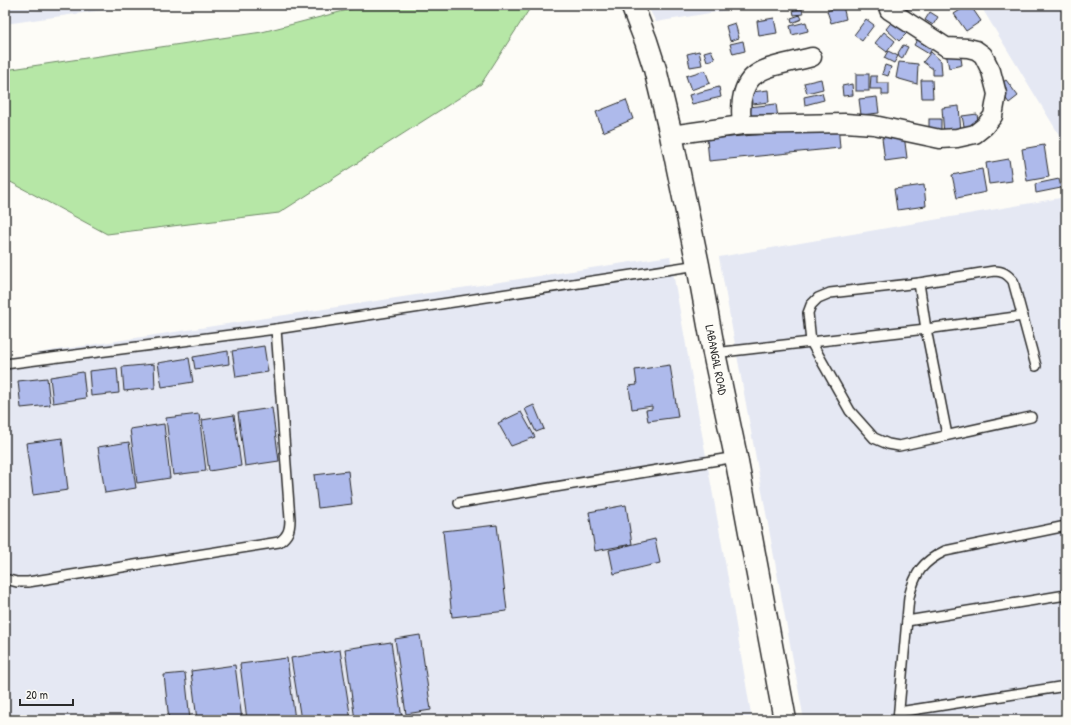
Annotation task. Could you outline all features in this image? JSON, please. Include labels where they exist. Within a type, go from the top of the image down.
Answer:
[{"type":"main road","name":"LABANGAL ROAD","points":[[634,6],[655,69],[671,135],[736,457],[784,720]]},
{"type":"street","points":[[671,135],[742,125],[845,123],[874,125],[940,139],[957,138],[975,134],[985,126],[993,116],[996,94],[991,71],[983,55],[976,50],[968,48],[946,47],[889,10]]},
{"type":"street","points":[[742,125],[740,113],[743,90],[754,76],[765,68],[812,57]]},
{"type":"lane","points":[[5,364],[276,329],[698,265]]},
{"type":"lane","points":[[1031,417],[899,446],[888,444],[874,438],[850,411],[811,342],[808,313],[811,304],[818,298],[830,293],[919,284],[994,271],[1002,271],[1013,281],[1036,366]]},
{"type":"lane","points":[[919,284],[926,329],[947,435]]},
{"type":"lane","points":[[714,353],[926,329],[1023,316]]},
{"type":"lane","points":[[5,579],[17,582],[28,582],[279,542],[286,537],[290,530],[290,519],[276,329]]},
{"type":"lane","points":[[459,503],[736,457]]},
{"type":"lane","points":[[1066,526],[945,552],[933,557],[920,568],[913,582],[909,597],[899,716],[1066,686]]},
{"type":"lane","points":[[907,620],[1066,595]]},
{"type":"shaded area","points":[[5,5],[139,5],[5,24]]},
{"type":"shaded area","points":[[647,5],[758,5],[656,22]]},
{"type":"shaded area","points":[[980,5],[1066,5],[1066,146]]},
{"type":"shaded area","points":[[1066,197],[1066,720],[804,720],[719,257]]},
{"type":"shaded area","points":[[670,256],[752,720],[5,720],[5,358]]},
{"type":"green space","points":[[367,5],[532,5],[481,84],[279,213],[107,234],[5,179],[5,70],[262,32]]},
{"type":"building","points":[[896,5],[930,5],[897,11]]},
{"type":"building","points":[[970,5],[981,21],[966,31],[954,14]]},
{"type":"building","points":[[843,6],[846,19],[831,23],[827,11]]},
{"type":"building","points":[[802,9],[803,14],[794,15],[793,10]]},
{"type":"building","points":[[930,12],[938,17],[933,25],[925,20]]},
{"type":"building","points":[[800,15],[802,19],[792,23],[791,18]]},
{"type":"building","points":[[774,18],[777,33],[759,36],[757,21]]},
{"type":"building","points":[[866,19],[874,25],[862,41],[854,35]]},
{"type":"building","points":[[894,19],[908,32],[899,41],[886,29]]},
{"type":"building","points":[[806,22],[808,31],[792,35],[790,26]]},
{"type":"building","points":[[735,23],[739,38],[730,41],[726,26]]},
{"type":"building","points":[[884,32],[895,41],[887,52],[875,43]]},
{"type":"building","points":[[920,35],[934,45],[929,54],[914,45]]},
{"type":"building","points":[[743,41],[745,51],[733,54],[730,44]]},
{"type":"building","points":[[903,45],[908,47],[902,59],[899,57],[898,53]]},
{"type":"building","points":[[711,50],[715,59],[707,61],[704,52]]},
{"type":"building","points":[[699,51],[702,65],[690,67],[687,54]]},
{"type":"building","points":[[888,51],[898,56],[894,63],[884,58]]},
{"type":"building","points":[[960,51],[962,65],[949,68],[946,53]]},
{"type":"building","points":[[931,52],[941,61],[942,75],[933,75],[933,69],[923,62]]},
{"type":"building","points":[[899,62],[918,64],[917,84],[896,78]]},
{"type":"building","points":[[885,65],[891,67],[888,76],[882,74]]},
{"type":"building","points":[[705,70],[710,83],[691,90],[686,76]]},
{"type":"building","points":[[856,74],[869,74],[869,91],[856,91]]},
{"type":"building","points":[[871,76],[877,76],[877,83],[889,83],[889,95],[882,95],[882,89],[870,89]]},
{"type":"building","points":[[821,79],[823,89],[807,93],[804,83]]},
{"type":"building","points":[[921,80],[932,80],[933,98],[922,98]]},
{"type":"building","points":[[1006,80],[1018,96],[1009,103],[997,86]]},
{"type":"building","points":[[852,84],[853,95],[843,96],[842,86]]},
{"type":"building","points":[[719,87],[721,97],[692,104],[689,95]]},
{"type":"building","points":[[768,90],[769,102],[753,104],[752,92]]},
{"type":"building","points":[[822,93],[824,100],[805,105],[804,97]]},
{"type":"building","points":[[877,97],[879,113],[861,115],[859,99]]},
{"type":"building","points":[[626,100],[633,119],[603,132],[596,112]]},
{"type":"building","points":[[776,104],[778,118],[750,121],[749,107]]},
{"type":"building","points":[[959,106],[961,133],[944,135],[942,108]]},
{"type":"building","points":[[977,114],[979,129],[965,131],[962,116]]},
{"type":"building","points":[[929,119],[941,119],[941,134],[929,134]]},
{"type":"building","points":[[838,124],[840,148],[709,161],[707,139],[778,133]]},
{"type":"building","points":[[904,135],[907,158],[885,161],[882,138]]},
{"type":"building","points":[[1044,145],[1049,177],[1027,181],[1022,149]]},
{"type":"building","points":[[1009,159],[1012,181],[989,184],[986,163]]},
{"type":"building","points":[[982,169],[986,192],[957,198],[952,175]]},
{"type":"building","points":[[1059,179],[1061,188],[1036,193],[1035,184]]},
{"type":"building","points":[[924,185],[926,206],[897,210],[894,189]]},
{"type":"building","points":[[264,346],[268,372],[236,377],[232,351]]},
{"type":"building","points":[[228,351],[229,364],[195,369],[193,357]]},
{"type":"building","points":[[189,358],[193,382],[162,387],[158,363]]},
{"type":"building","points":[[154,364],[155,388],[124,391],[122,367]]},
{"type":"building","points":[[670,365],[678,417],[648,421],[646,410],[652,409],[652,406],[632,409],[629,386],[637,385],[635,370]]},
{"type":"building","points":[[117,368],[119,393],[91,396],[89,371]]},
{"type":"building","points":[[83,372],[86,398],[53,403],[50,377]]},
{"type":"building","points":[[47,378],[50,405],[21,408],[18,381]]},
{"type":"building","points":[[534,405],[544,429],[536,432],[525,409]]},
{"type":"building","points":[[272,408],[279,461],[245,466],[238,413]]},
{"type":"building","points":[[521,412],[535,437],[511,446],[498,423]]},
{"type":"building","points":[[199,414],[206,471],[173,475],[166,418]]},
{"type":"building","points":[[234,415],[241,466],[209,471],[202,420]]},
{"type":"building","points":[[164,424],[170,478],[137,483],[130,429]]},
{"type":"building","points":[[62,438],[68,490],[33,495],[26,443]]},
{"type":"building","points":[[129,442],[136,488],[105,493],[98,447]]},
{"type":"building","points":[[348,471],[352,504],[318,508],[314,475]]},
{"type":"building","points":[[626,505],[632,544],[595,551],[589,512]]},
{"type":"building","points":[[497,525],[507,611],[452,617],[443,531]]},
{"type":"building","points":[[655,539],[660,563],[614,574],[609,550]]},
{"type":"building","points":[[420,635],[431,710],[406,714],[395,639]]},
{"type":"building","points":[[391,642],[402,719],[355,720],[345,649]]},
{"type":"building","points":[[340,650],[351,720],[301,720],[291,658]]},
{"type":"building","points":[[287,658],[295,720],[247,720],[240,664]]},
{"type":"building","points":[[235,665],[242,720],[197,720],[191,671]]},
{"type":"building","points":[[185,673],[190,720],[169,720],[164,675]]}]
